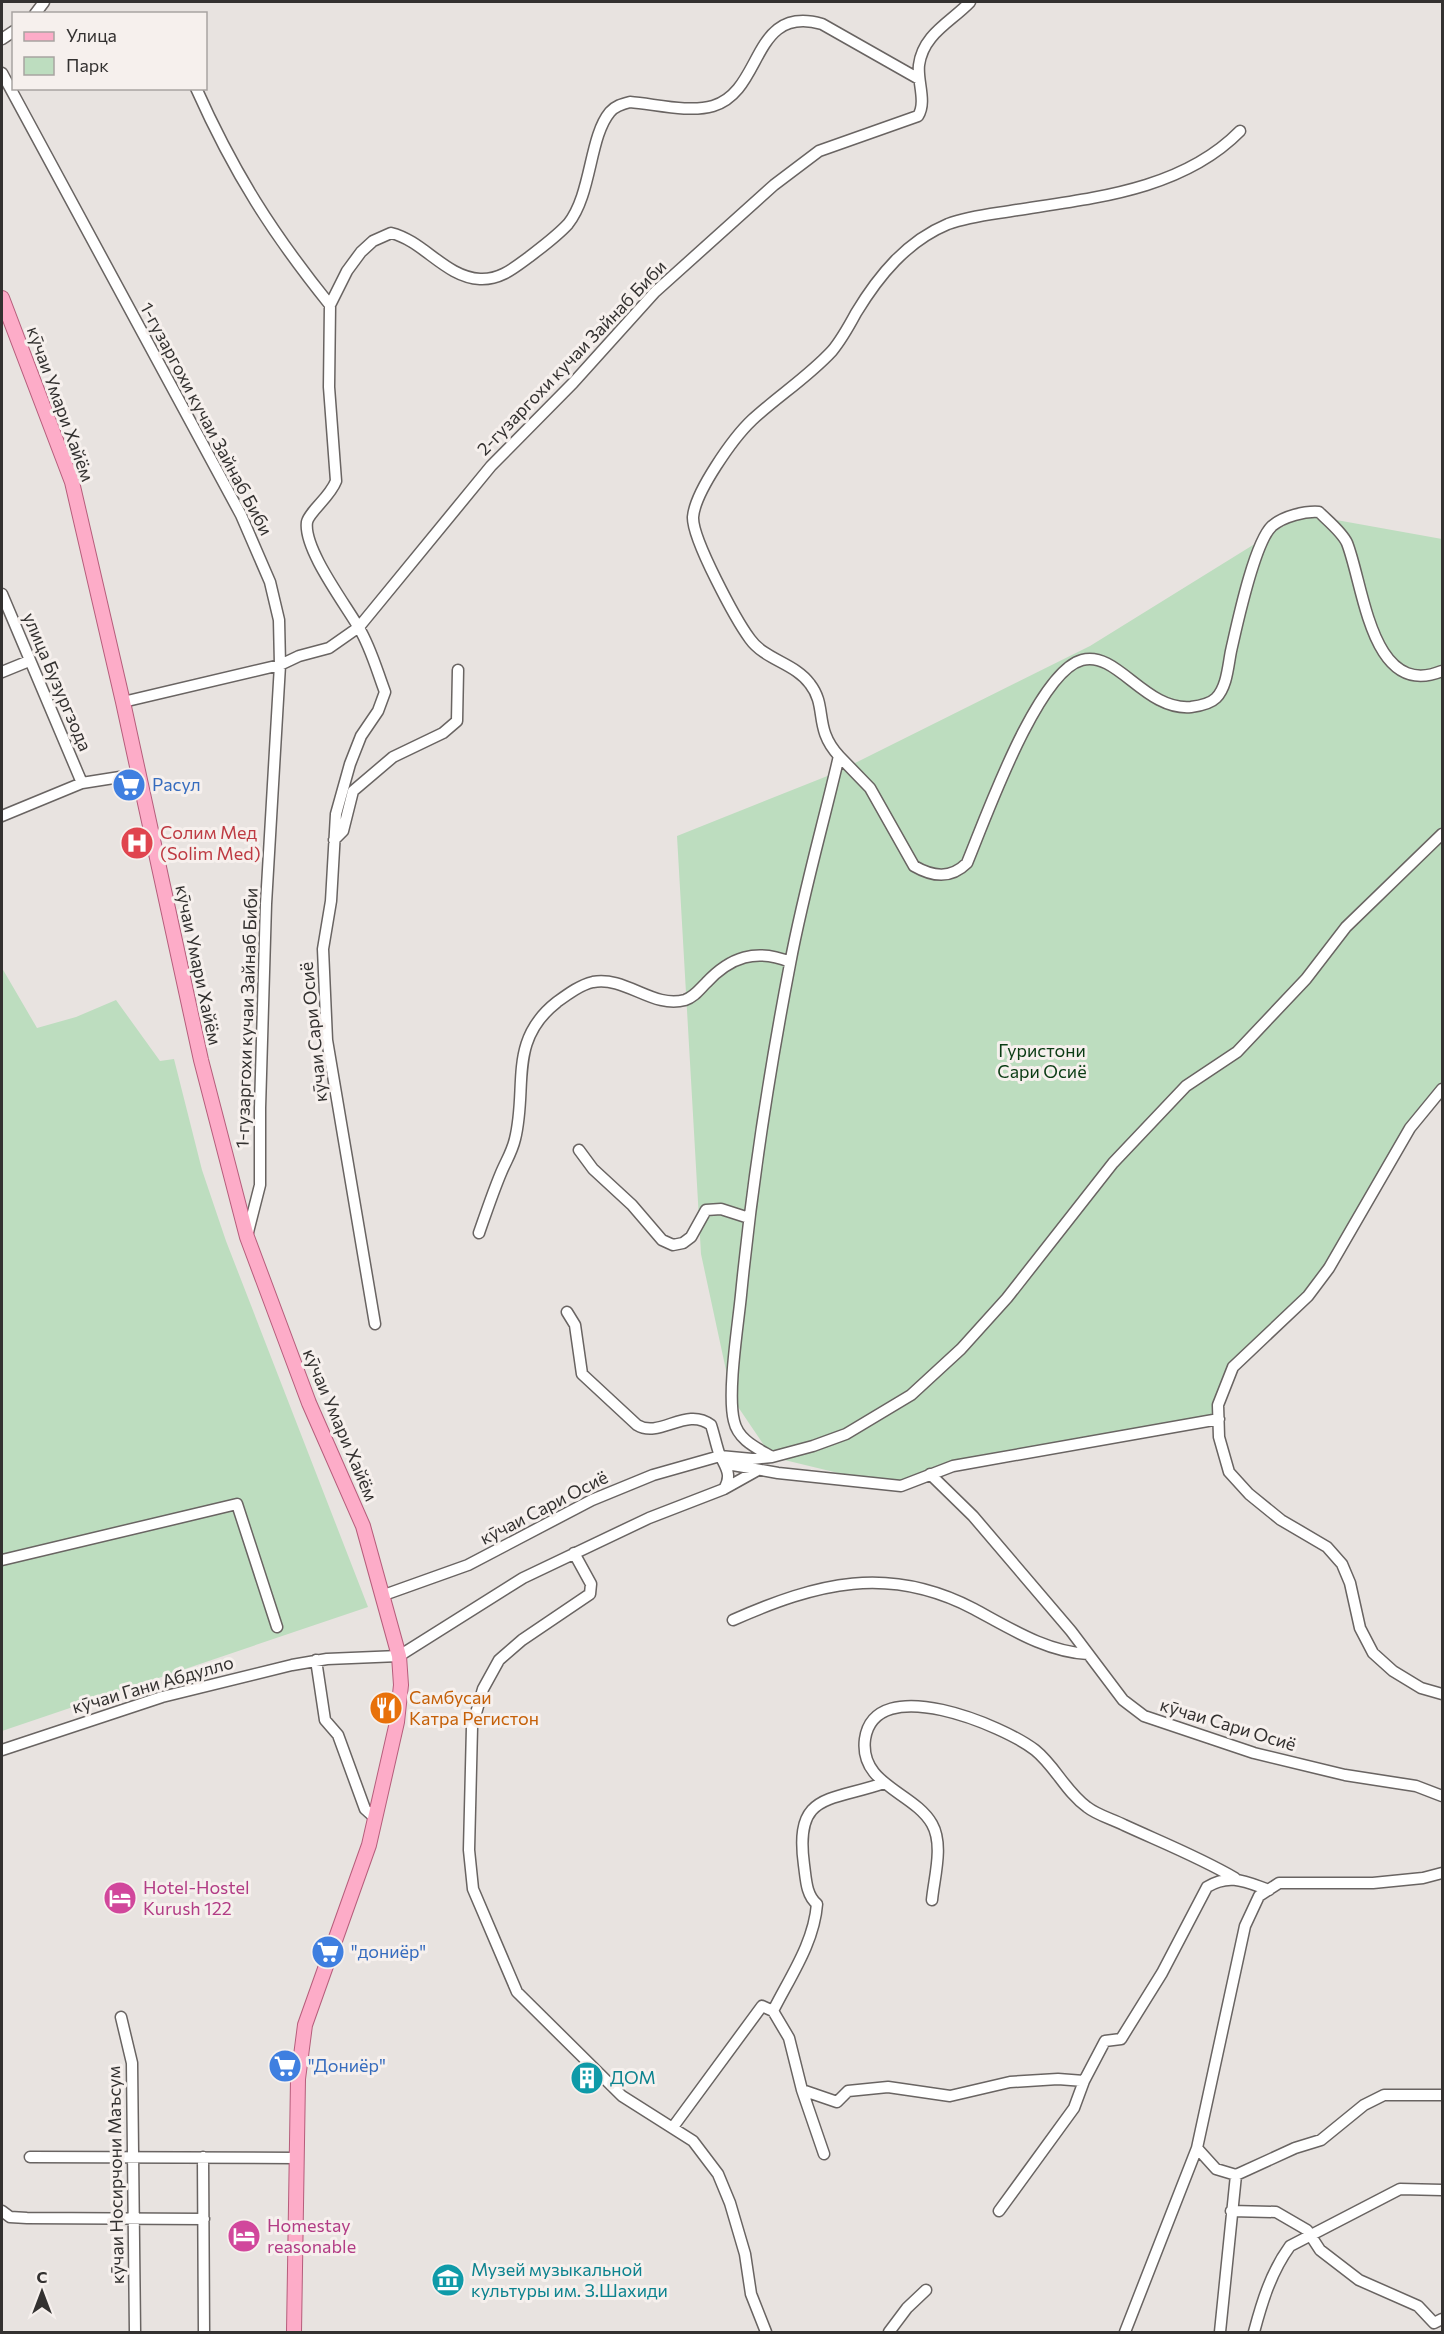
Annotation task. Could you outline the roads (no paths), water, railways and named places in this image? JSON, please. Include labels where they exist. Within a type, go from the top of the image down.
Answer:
[{"type":"main road","name":"кӯчаи Умари Хайём","points":[[2,298],[72,482],[123,702],[201,1060],[247,1237],[309,1402],[363,1527],[384,1595],[399,1656],[402,1685],[397,1722],[369,1845],[305,2025],[298,2079],[294,2332]]},
{"type":"street","points":[[197,90],[226,154],[261,214],[330,305],[347,270],[361,252],[383,234],[402,236],[466,276],[495,278],[512,270],[568,224],[581,200],[609,113],[619,105],[630,102],[695,108],[714,106],[727,99],[740,84],[780,26],[793,20],[807,20],[822,24],[919,79],[919,65],[924,48],[937,30],[970,2]]},
{"type":"street","name":"1-гузаргохи кучаи Зайнаб Биби","points":[[2,73],[241,515],[270,582],[279,620],[280,665],[266,904],[260,1185],[247,1237]]},
{"type":"street","name":"2-гузаргохи кучаи Зайнаб Биби","points":[[123,702],[280,665],[299,656],[329,648],[359,627],[491,466],[573,383],[655,292],[774,185],[819,151],[911,120],[921,112],[919,79]]},
{"type":"street","points":[[1240,131],[1226,145],[1199,162],[1162,180],[1097,197],[977,216],[927,234],[880,275],[846,332],[823,360],[750,422],[728,451],[694,508],[695,535],[752,641],[803,675],[811,684],[827,744],[870,788],[914,866],[926,873],[942,876],[958,872],[967,863],[1020,738],[1064,670],[1075,662],[1093,659],[1107,664],[1166,705],[1177,708],[1210,703],[1218,697],[1224,686],[1237,621],[1259,549],[1272,526],[1305,511],[1319,512],[1346,540],[1372,634],[1393,665],[1411,674],[1429,676],[1443,671]]},
{"type":"street","name":"кӯчаи Сари Осиё","points":[[330,305],[329,387],[336,481],[332,492],[310,515],[307,530],[329,582],[366,641],[385,692],[378,711],[362,736],[350,764],[336,814],[331,901],[323,950],[327,1040],[375,1324]]},
{"type":"street","name":"улица Бузургзода","points":[[2,594],[82,783]]},
{"type":"street","points":[[2,672],[29,662]]},
{"type":"street","points":[[334,840],[343,831],[353,791],[393,757],[443,734],[457,721],[458,670]]},
{"type":"street","points":[[772,1457],[739,1434],[734,1421],[732,1398],[748,1218],[790,962],[839,756]]},
{"type":"street","points":[[2,816],[82,783],[139,774]]},
{"type":"street","points":[[724,1460],[772,1457],[846,1434],[911,1395],[1007,1298],[1113,1163],[1186,1086],[1237,1052],[1306,979],[1346,927],[1443,834]]},
{"type":"street","points":[[479,1233],[516,1137],[524,1048],[533,1026],[544,1012],[571,992],[591,982],[620,983],[660,999],[683,1000],[692,997],[719,969],[732,960],[759,954],[775,956],[790,962]]},
{"type":"street","points":[[1443,1089],[1410,1128],[1329,1268],[1308,1296],[1233,1367],[1218,1405],[1220,1437],[1229,1472],[1249,1494],[1273,1513],[1327,1547],[1342,1564],[1350,1583],[1360,1628],[1373,1653],[1393,1671],[1421,1688],[1443,1694]]},
{"type":"street","points":[[579,1150],[593,1169],[632,1205],[662,1240],[673,1245],[683,1244],[692,1237],[706,1210],[714,1209],[748,1218]]},
{"type":"street","points":[[567,1312],[574,1325],[579,1366],[587,1381],[641,1427],[648,1429],[693,1417],[711,1425],[729,1476],[724,1489]]},
{"type":"street","name":"кӯчаи Сари Осиё","points":[[384,1595],[468,1564],[592,1500],[652,1474],[724,1460],[758,1470],[901,1486],[953,1466],[1219,1419]]},
{"type":"street","points":[[399,1656],[474,1607],[574,1553],[649,1518],[724,1489],[758,1470]]},
{"type":"street","name":"кӯчаи Сари Осиё","points":[[930,1474],[973,1516],[1088,1654],[1123,1700],[1144,1716],[1254,1753],[1345,1775],[1416,1786],[1443,1796]]},
{"type":"street","points":[[2,1560],[237,1504],[277,1627]]},
{"type":"street","points":[[574,1553],[591,1584],[590,1594],[522,1640],[499,1660],[483,1689],[472,1727],[469,1850],[473,1889],[517,1992],[622,2096],[693,2141],[722,2184],[745,2254],[751,2294],[766,2332]]},
{"type":"street","points":[[733,1620],[784,1598],[831,1586],[867,1582],[923,1588],[960,1602],[1042,1644],[1068,1653],[1088,1654]]},
{"type":"street","name":"кӯчаи Гани Абдулло","points":[[2,1749],[162,1697],[316,1660],[399,1656]]},
{"type":"street","points":[[316,1660],[325,1720],[339,1735],[365,1809],[375,1818]]},
{"type":"street","points":[[932,1900],[938,1849],[933,1825],[917,1807],[884,1783],[869,1766],[866,1756],[865,1738],[873,1719],[888,1709],[899,1706],[945,1711],[998,1728],[1034,1749],[1053,1767],[1087,1808],[1209,1863],[1235,1878],[1269,1890]]},
{"type":"street","points":[[773,2011],[802,1957],[815,1919],[817,1904],[811,1899],[801,1840],[803,1824],[813,1809],[825,1799],[884,1783]]},
{"type":"street","points":[[1125,2332],[1197,2148],[1245,1926],[1259,1896],[1279,1883],[1373,1883],[1423,1878],[1443,1873]]},
{"type":"street","points":[[999,2211],[1074,2108],[1084,2081],[1106,2041],[1121,2039],[1130,2025],[1162,1973],[1207,1887],[1219,1879],[1235,1878]]},
{"type":"street","points":[[673,2127],[762,2006],[773,2011],[789,2038],[802,2090],[824,2154]]},
{"type":"street","name":"кӯчаи Носирчони Маъсум","points":[[121,2017],[132,2063],[135,2332]]},
{"type":"street","points":[[802,2090],[837,2102],[848,2091],[888,2087],[950,2096],[1010,2082],[1058,2079],[1084,2081]]},
{"type":"street","points":[[1197,2148],[1216,2169],[1236,2175],[1295,2148],[1321,2140],[1364,2105],[1384,2095],[1443,2095]]},
{"type":"street","points":[[30,2157],[297,2158]]},
{"type":"street","points":[[203,2157],[204,2332]]},
{"type":"street","points":[[1220,2332],[1230,2211],[1236,2175]]},
{"type":"street","points":[[1254,2332],[1262,2302],[1280,2259],[1290,2246],[1400,2189],[1443,2190]]},
{"type":"street","points":[[2,2211],[10,2217],[204,2219]]},
{"type":"street","points":[[1230,2211],[1276,2212],[1310,2234],[1320,2250],[1359,2280],[1418,2306],[1436,2325]]},
{"type":"street","points":[[889,2332],[907,2308],[926,2290]]},
{"type":"place","name":"Расул","points":[[129,785]]},
{"type":"place","name":"Солим Мед (Solim Med)","points":[[137,843]]},
{"type":"place","name":"Самбусаи Катра Регистон","points":[[386,1708]]},
{"type":"place","name":"Hotel-Hostel Kurush 122","points":[[120,1898]]},
{"type":"place","name":"\"дониёр\"","points":[[328,1952]]},
{"type":"place","name":"\"Дониёр\"","points":[[285,2066]]},
{"type":"place","name":"ДОМ","points":[[587,2078]]},
{"type":"place","name":"Homestay reasonable","points":[[244,2236]]},
{"type":"place","name":"Музей музыкальной культуры им. З.Шахиди","points":[[448,2280]]},
{"type":"park label","name":"Гуристони Сари Осиё","points":[[1042,1061]]}]
